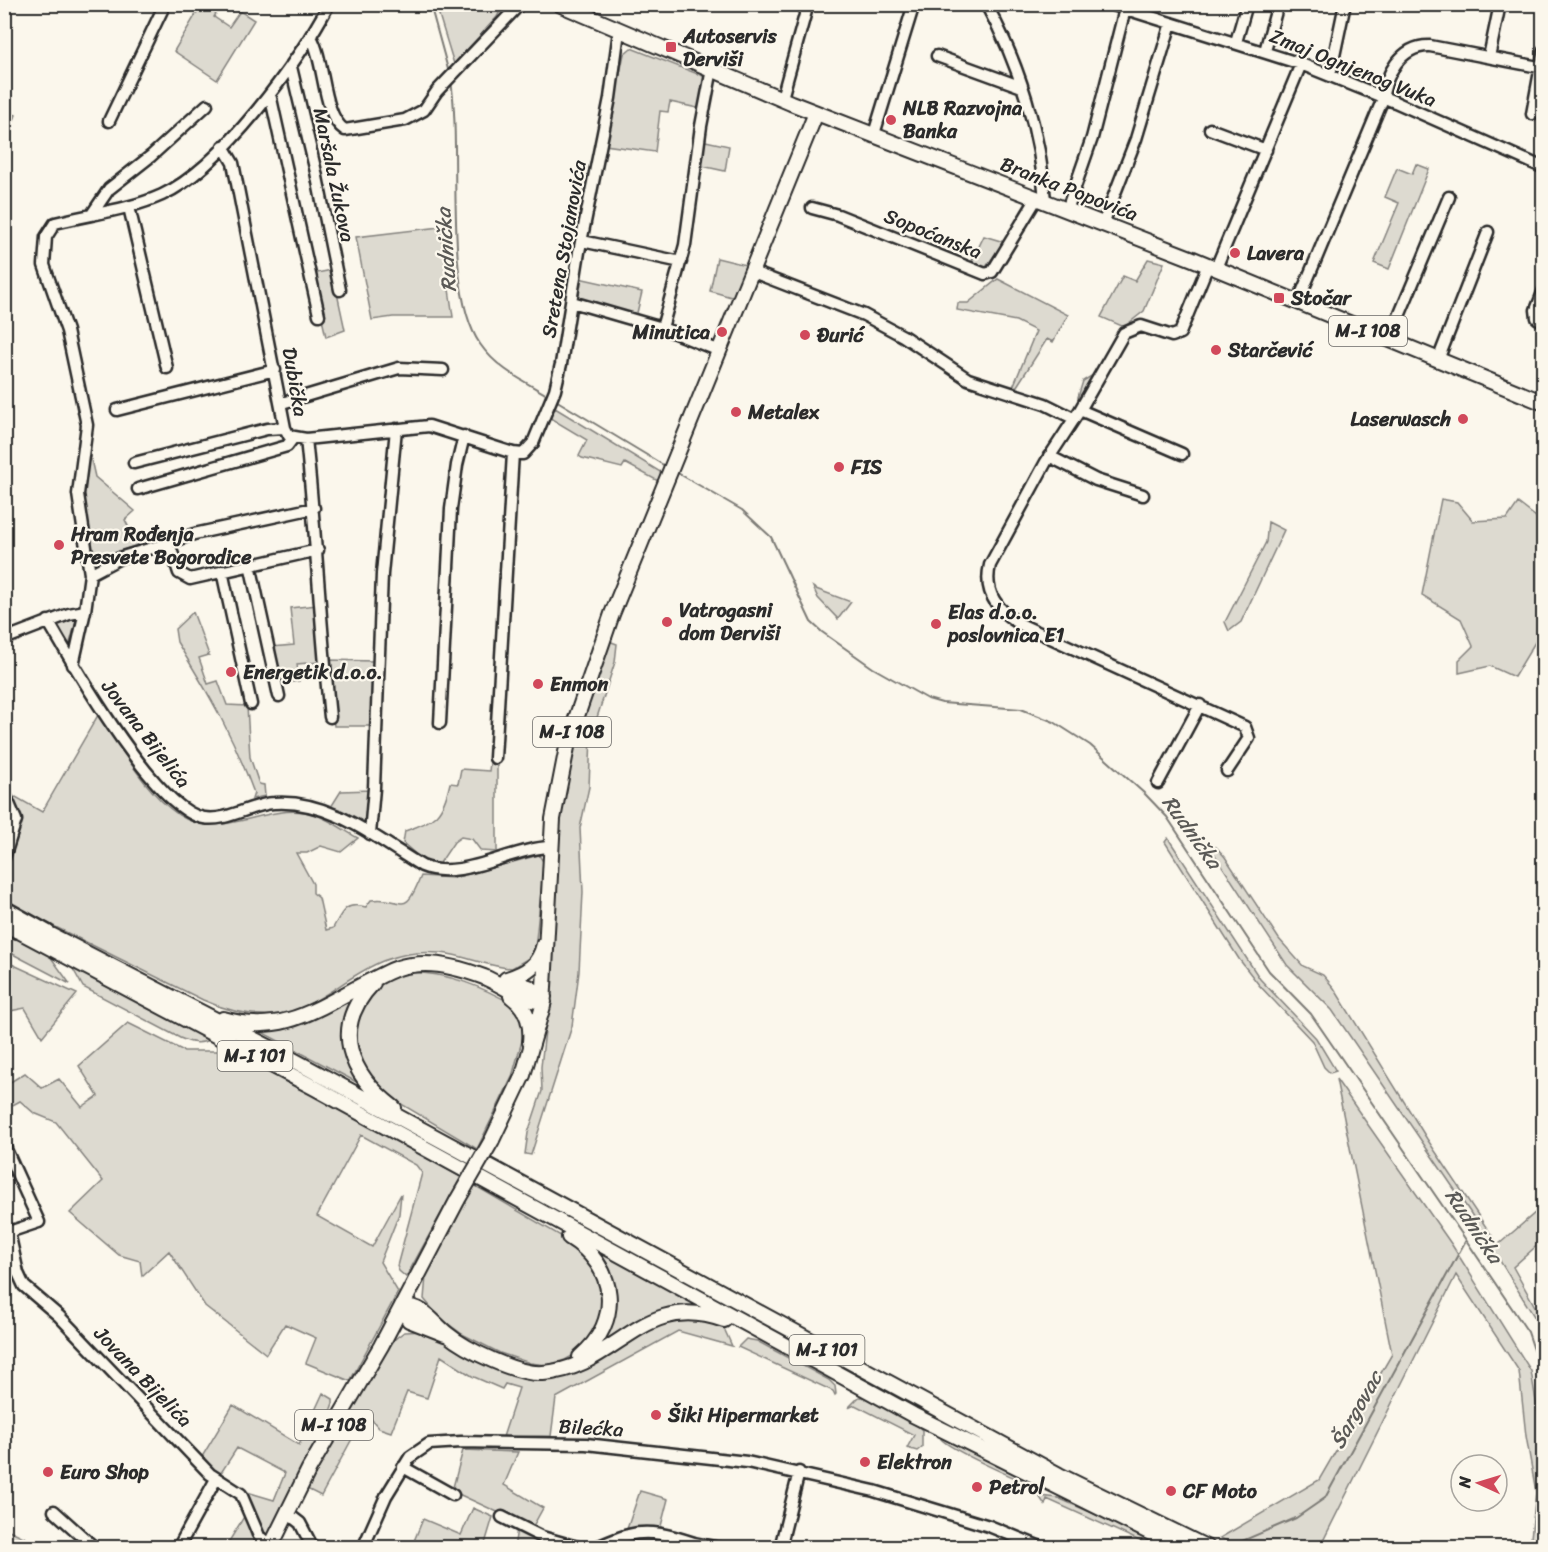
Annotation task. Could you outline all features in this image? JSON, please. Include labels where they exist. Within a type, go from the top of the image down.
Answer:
[{"type":"highway","name":"M-I 101","points":[[4,909],[47,933]]},
{"type":"main road","name":"Branka Popovića","points":[[559,4],[786,101],[1212,267],[1544,403]]},
{"type":"main road","points":[[786,101],[802,127],[803,147]]},
{"type":"main road","name":"M-I 108","points":[[271,1546],[347,1402],[381,1346],[458,1199],[492,1140],[514,1097],[527,1063],[544,999],[556,791],[568,742],[612,614],[816,113]]},
{"type":"main road","points":[[803,147],[825,126],[843,123]]},
{"type":"main road","points":[[487,979],[507,979],[525,974],[533,966],[542,951],[549,910]]},
{"type":"main road","name":"M-I 101","points":[[11,927],[923,1420],[1181,1548]]},
{"type":"main road","name":"M-I 101","points":[[47,933],[284,1055],[1048,1470],[1208,1548]]},
{"type":"main road","points":[[158,992],[226,1020],[269,1025],[299,1019],[379,976],[412,964],[430,964],[487,979],[518,996],[544,999]]},
{"type":"main road","points":[[379,976],[360,998],[350,1018],[349,1040],[353,1059],[372,1090],[397,1111],[451,1145]]},
{"type":"main road","points":[[487,979],[521,1005],[528,1018],[530,1035],[527,1063]]},
{"type":"main road","points":[[507,979],[530,987],[544,999]]},
{"type":"main road","points":[[491,1185],[499,1196],[580,1244],[594,1258],[605,1278],[610,1303],[601,1336],[580,1357],[554,1371]]},
{"type":"main road","points":[[419,1273],[418,1295],[425,1321]]},
{"type":"main road","points":[[402,1306],[409,1320],[425,1321],[505,1365],[530,1372],[554,1371],[584,1363],[636,1329],[667,1315],[694,1312],[748,1324]]},
{"type":"main road","points":[[381,1346],[401,1330],[425,1321]]},
{"type":"street","points":[[109,121],[165,4]]},
{"type":"street","points":[[74,665],[90,574],[78,494],[87,425],[67,331],[46,276],[43,254],[46,237],[56,223],[129,207],[177,187],[223,146],[270,94],[291,68],[311,37],[328,4]]},
{"type":"street","points":[[311,37],[317,50],[330,106],[341,128],[345,130],[405,120],[424,110],[437,91],[520,4]]},
{"type":"street","points":[[786,101],[808,4]]},
{"type":"street","points":[[874,134],[914,4]]},
{"type":"street","points":[[986,4],[1005,42],[1022,87],[1039,154],[1041,200]]},
{"type":"street","points":[[1236,42],[1247,4]]},
{"type":"street","points":[[1264,51],[1278,4]]},
{"type":"street","points":[[1330,75],[1345,4]]},
{"type":"street","points":[[1489,57],[1500,4]]},
{"type":"street","points":[[1067,210],[1092,138],[1119,6]]},
{"type":"street","name":"Zmaj Ognjenog Vuka","points":[[1119,6],[1264,51],[1330,75],[1544,168]]},
{"type":"street","points":[[1103,224],[1136,140],[1171,23]]},
{"type":"street","name":"Sretena Stojanovića","points":[[513,453],[523,454],[530,449],[555,390],[612,87],[619,31]]},
{"type":"street","points":[[1298,303],[1394,66],[1412,49],[1430,46],[1542,68]]},
{"type":"street","points":[[1532,114],[1544,50]]},
{"type":"street","points":[[937,56],[1022,87]]},
{"type":"street","points":[[1227,771],[1247,742],[1249,733],[1239,722],[1020,624],[1006,615],[994,602],[987,580],[990,565],[1049,456],[1127,330],[1141,326],[1172,336],[1180,333],[1266,150],[1301,64]]},
{"type":"street","name":"Maršala Žukova","points":[[291,68],[316,172],[340,290]]},
{"type":"street","points":[[662,328],[681,262],[712,69]]},
{"type":"street","points":[[270,94],[319,315]]},
{"type":"street","points":[[92,214],[109,189],[207,105]]},
{"type":"street","points":[[1210,129],[1266,150]]},
{"type":"street","name":"Dubička","points":[[223,146],[233,163],[282,403],[285,428],[292,438],[306,439],[429,426],[513,453]]},
{"type":"street","points":[[1389,340],[1449,197]]},
{"type":"street","name":"Sopoćanska","points":[[812,208],[838,214],[985,274],[992,272],[1041,200]]},
{"type":"street","points":[[129,207],[167,368]]},
{"type":"street","points":[[1438,360],[1488,232]]},
{"type":"street","points":[[582,241],[681,262]]},
{"type":"street","points":[[753,272],[864,315],[903,336],[968,379],[1077,414],[1182,454]]},
{"type":"street","points":[[1544,290],[1536,313],[1537,318],[1544,322]]},
{"type":"street","points":[[572,302],[662,328],[720,351]]},
{"type":"street","points":[[282,403],[399,368],[443,370]]},
{"type":"street","points":[[117,410],[275,370]]},
{"type":"street","points":[[134,463],[267,429],[285,428]]},
{"type":"street","points":[[370,834],[374,788],[382,574],[396,429]]},
{"type":"street","points":[[440,723],[451,508],[464,436]]},
{"type":"street","points":[[138,489],[287,446],[292,438]]},
{"type":"street","points":[[306,439],[318,550],[320,625],[330,717]]},
{"type":"street","points":[[495,758],[513,453]]},
{"type":"street","points":[[1049,456],[1096,480],[1143,495]]},
{"type":"street","points":[[90,574],[110,562],[194,534],[314,508]]},
{"type":"street","points":[[169,543],[179,573],[186,578],[318,550]]},
{"type":"street","points":[[250,564],[279,696]]},
{"type":"street","points":[[222,571],[251,704]]},
{"type":"street","points":[[4,639],[48,621],[85,611]]},
{"type":"street","name":"Jovana Bijelića","points":[[48,621],[91,696],[156,783],[182,808],[193,815],[204,819],[217,818],[260,804],[300,804],[341,817],[422,866],[443,871],[484,863],[530,849],[551,847]]},
{"type":"street","points":[[1158,783],[1200,705]]},
{"type":"street","points":[[4,792],[16,820],[4,858]]},
{"type":"street","points":[[4,1145],[39,1222],[7,1227]]},
{"type":"street","name":"Jovana Bijelića","points":[[7,1227],[18,1274],[24,1286],[59,1316],[216,1479],[241,1494],[259,1536],[271,1546]]},
{"type":"street","name":"Bilećka","points":[[363,1548],[386,1496],[403,1467],[416,1452],[429,1444],[441,1443],[586,1444],[711,1457],[799,1472],[969,1520],[1042,1548]]},
{"type":"street","points":[[403,1467],[453,1495]]},
{"type":"street","points":[[781,1547],[799,1472]]},
{"type":"street","points":[[178,1548],[216,1479]]},
{"type":"street","points":[[54,1511],[95,1548]]},
{"type":"street","points":[[287,1514],[300,1523],[313,1548]]},
{"type":"street","points":[[502,1517],[542,1537],[581,1548]]},
{"type":"street","points":[[592,1548],[628,1534],[644,1533],[666,1534],[693,1545],[720,1548]]},
{"type":"shaded area","points":[[202,4],[221,5],[214,17],[229,27],[240,11],[254,20],[217,80],[174,51]]},
{"type":"shaded area","points":[[503,4],[497,17],[454,64],[436,5]]},
{"type":"shaded area","points":[[631,48],[703,76],[706,80],[702,109],[670,102],[668,112],[660,111],[655,152],[605,145],[624,54]]},
{"type":"shaded area","points":[[5,111],[16,115],[5,143]]},
{"type":"shaded area","points":[[701,140],[729,146],[725,171],[697,165]]},
{"type":"shaded area","points":[[1416,164],[1429,169],[1389,269],[1374,263],[1399,203],[1385,197],[1397,168],[1412,174]]},
{"type":"shaded area","points":[[440,227],[453,317],[393,317],[372,320],[356,237]]},
{"type":"shaded area","points":[[984,236],[1004,242],[986,267],[973,262],[970,265]]},
{"type":"shaded area","points":[[717,258],[750,266],[735,298],[710,291]]},
{"type":"shaded area","points":[[1148,259],[1164,263],[1144,311],[1124,327],[1101,317],[1123,276],[1135,281]]},
{"type":"shaded area","points":[[332,270],[345,330],[326,337],[312,274]]},
{"type":"shaded area","points":[[579,278],[642,292],[636,317],[582,301],[576,295]]},
{"type":"shaded area","points":[[998,279],[1068,315],[1053,342],[1047,339],[1017,386],[1013,387],[1036,331],[1016,321],[957,310],[958,303],[968,303]]},
{"type":"shaded area","points":[[1098,372],[1079,409],[1078,397],[1083,381]]},
{"type":"shaded area","points":[[555,408],[662,473],[658,481],[625,463],[622,468],[579,456],[587,440],[550,418]]},
{"type":"shaded area","points":[[90,455],[95,477],[135,511],[125,520],[138,545],[111,554],[93,567],[91,535],[82,490]]},
{"type":"shaded area","points":[[1441,499],[1457,502],[1473,521],[1507,519],[1518,503],[1536,517],[1543,529],[1543,629],[1514,677],[1490,666],[1459,673],[1459,660],[1473,646],[1461,619],[1422,595]]},
{"type":"shaded area","points":[[1268,522],[1284,530],[1241,622],[1229,631],[1225,622],[1266,542]]},
{"type":"shaded area","points":[[813,587],[851,602],[838,619],[818,598]]},
{"type":"shaded area","points":[[317,605],[320,662],[297,664],[299,681],[278,684],[271,647],[294,645],[290,608]]},
{"type":"shaded area","points":[[193,612],[209,655],[199,658],[208,684],[218,681],[227,705],[247,706],[250,757],[259,784],[264,785],[265,796],[252,799],[254,793],[229,733],[177,642],[175,629]]},
{"type":"shaded area","points":[[77,619],[69,646],[57,626],[58,623]]},
{"type":"shaded area","points":[[609,641],[617,644],[615,662],[591,736],[589,787],[580,828],[583,892],[579,972],[572,1026],[531,1155],[525,1154],[528,1133],[542,1091],[541,1067],[552,966],[559,799],[573,742]]},
{"type":"shaded area","points":[[328,660],[374,661],[372,726],[334,726]]},
{"type":"shaded area","points":[[98,715],[155,795],[179,815],[194,822],[209,825],[225,824],[288,811],[304,812],[325,819],[358,838],[341,852],[321,846],[307,853],[296,853],[313,884],[313,893],[319,898],[326,930],[333,928],[345,909],[349,907],[366,907],[371,900],[382,899],[406,902],[421,876],[454,878],[539,855],[544,863],[535,949],[529,958],[512,968],[440,953],[397,956],[379,962],[294,1012],[259,1015],[236,1011],[203,1000],[5,902],[5,864],[18,813],[13,798],[16,797],[42,812]]},
{"type":"shaded area","points":[[490,763],[497,763],[497,852],[481,851],[472,839],[461,837],[454,842],[438,866],[428,865],[403,843],[405,831],[431,820],[441,810],[450,783],[458,784],[461,769],[489,771]]},
{"type":"shaded area","points":[[371,790],[366,825],[363,826],[331,807],[341,791]]},
{"type":"shaded area","points":[[1168,838],[1260,979],[1316,1038],[1336,1071],[1330,1073],[1324,1067],[1312,1041],[1259,985],[1239,959],[1165,842]]},
{"type":"shaded area","points":[[1209,846],[1216,847],[1225,857],[1279,939],[1303,966],[1323,975],[1334,988],[1427,1139],[1498,1245],[1543,1206],[1543,1240],[1513,1267],[1543,1321],[1543,1331],[1470,1212],[1332,1010],[1287,965]]},
{"type":"shaded area","points":[[4,929],[50,956],[70,984],[5,950]]},
{"type":"shaded area","points":[[5,961],[77,994],[42,1037],[25,1008],[5,1012]]},
{"type":"shaded area","points":[[72,967],[211,1039],[195,1043],[180,1038],[83,987]]},
{"type":"shaded area","points":[[408,972],[437,975],[464,982],[490,992],[516,1006],[525,1030],[512,1077],[477,1149],[376,1089],[363,1074],[353,1031],[357,1013],[373,989],[388,976]]},
{"type":"shaded area","points":[[360,988],[350,1007],[364,1086],[252,1027]]},
{"type":"shaded area","points":[[128,1023],[184,1051],[233,1051],[461,1177],[406,1277],[397,1266],[422,1173],[416,1165],[361,1135],[317,1216],[372,1247],[401,1194],[399,1214],[380,1262],[398,1292],[350,1381],[306,1363],[316,1338],[285,1324],[266,1354],[205,1306],[169,1251],[142,1276],[140,1261],[119,1255],[70,1213],[103,1181],[56,1122],[34,1113],[20,1101],[11,1106],[4,1086],[25,1073],[42,1088],[59,1079],[82,1107],[98,1096],[79,1066]]},
{"type":"shaded area","points":[[1336,1079],[1452,1245],[1531,1371],[1543,1444],[1543,1547],[1530,1547],[1536,1492],[1526,1436],[1519,1371],[1456,1275],[1320,1547],[1241,1547],[1220,1538],[1319,1480],[1392,1354]]},
{"type":"shaded area","points":[[474,1185],[578,1246],[603,1283],[603,1319],[581,1351],[565,1360],[547,1365],[530,1363],[500,1353],[462,1334],[439,1317],[424,1299],[426,1276]]},
{"type":"shaded area","points":[[599,1251],[709,1310],[688,1308],[595,1351],[610,1322]]},
{"type":"shaded area","points":[[675,1315],[722,1324],[732,1346],[678,1331],[556,1398],[551,1436],[503,1437],[519,1388],[505,1384],[502,1389],[472,1376],[441,1356],[427,1398],[407,1392],[391,1432],[379,1428],[366,1413],[321,1496],[307,1489],[372,1372],[395,1339],[404,1332],[426,1331],[535,1377]]},
{"type":"shaded area","points":[[746,1339],[757,1341],[829,1380],[835,1386],[836,1394],[738,1347]]},
{"type":"shaded area","points":[[323,1393],[333,1399],[333,1403],[317,1448],[269,1536],[260,1529],[257,1523],[247,1492],[274,1500],[285,1473],[237,1448],[219,1476],[200,1460],[233,1405],[299,1445]]},
{"type":"shaded area","points":[[859,1397],[867,1397],[909,1418],[922,1430],[922,1447],[917,1451],[907,1448],[914,1435],[855,1405],[848,1408]]},
{"type":"shaded area","points":[[943,1435],[1033,1481],[1033,1484],[957,1450],[941,1439]]},
{"type":"shaded area","points":[[463,1450],[518,1452],[504,1485],[543,1508],[532,1528],[452,1491]]},
{"type":"shaded area","points":[[640,1491],[668,1499],[660,1530],[626,1532]]},
{"type":"shaded area","points":[[1039,1496],[1058,1498],[1170,1547],[1153,1547],[1047,1499],[1045,1505]]},
{"type":"shaded area","points":[[473,1508],[493,1517],[484,1547],[476,1547],[460,1541],[457,1547],[433,1547],[414,1541],[423,1519],[461,1535]]},
{"type":"shaded area","points":[[245,1515],[251,1536],[260,1547],[225,1548]]},
{"type":"shaded area","points":[[5,1528],[44,1547],[5,1547]]},
{"type":"shaded area","points":[[517,1529],[565,1548],[514,1548]]},
{"type":"waterway","name":"Rudnička","points":[[430,4],[449,73]]},
{"type":"waterway","name":"Rudnička","points":[[451,81],[454,110],[457,255],[461,290],[469,320],[480,344],[494,361],[549,396]]},
{"type":"waterway","name":"Rudnička","points":[[554,399],[665,466]]},
{"type":"waterway","name":"Rudnička","points":[[676,472],[742,510],[771,537],[811,622],[873,668],[928,699],[942,703],[1021,709],[1054,722],[1090,745],[1167,817],[1269,971],[1311,1014],[1528,1332],[1544,1380]]},
{"type":"waterway","name":"Šargovac","points":[[1226,1548],[1296,1518],[1325,1498],[1466,1240]]},
{"type":"place","name":"Autoservis Derviši","points":[[671,47]]},
{"type":"place","name":"NLB Razvojna Banka","points":[[891,120]]},
{"type":"place","name":"Lavera","points":[[1235,253]]},
{"type":"place","name":"Stočar","points":[[1279,298]]},
{"type":"place","name":"Minutica","points":[[722,332]]},
{"type":"place","name":"Đurić","points":[[805,335]]},
{"type":"place","name":"Starčević","points":[[1216,350]]},
{"type":"place","name":"Metalex","points":[[736,412]]},
{"type":"place","name":"Laserwasch","points":[[1463,419]]},
{"type":"place","name":"FIS","points":[[839,467]]},
{"type":"place","name":"Hram Rođenja Presvete Bogorodice","points":[[59,545]]},
{"type":"place","name":"Vatrogasni dom Derviši","points":[[667,622]]},
{"type":"place","name":"Elas d.o.o. poslovnica E1","points":[[936,624]]},
{"type":"place","name":"Energetik d.o.o.","points":[[231,672]]},
{"type":"place","name":"Enmon","points":[[538,684]]},
{"type":"place","name":"Šiki Hipermarket","points":[[656,1415]]},
{"type":"place","name":"Elektron","points":[[865,1462]]},
{"type":"place","name":"Euro Shop","points":[[48,1472]]},
{"type":"place","name":"Petrol","points":[[977,1487]]},
{"type":"place","name":"CF Moto","points":[[1171,1491]]}]
